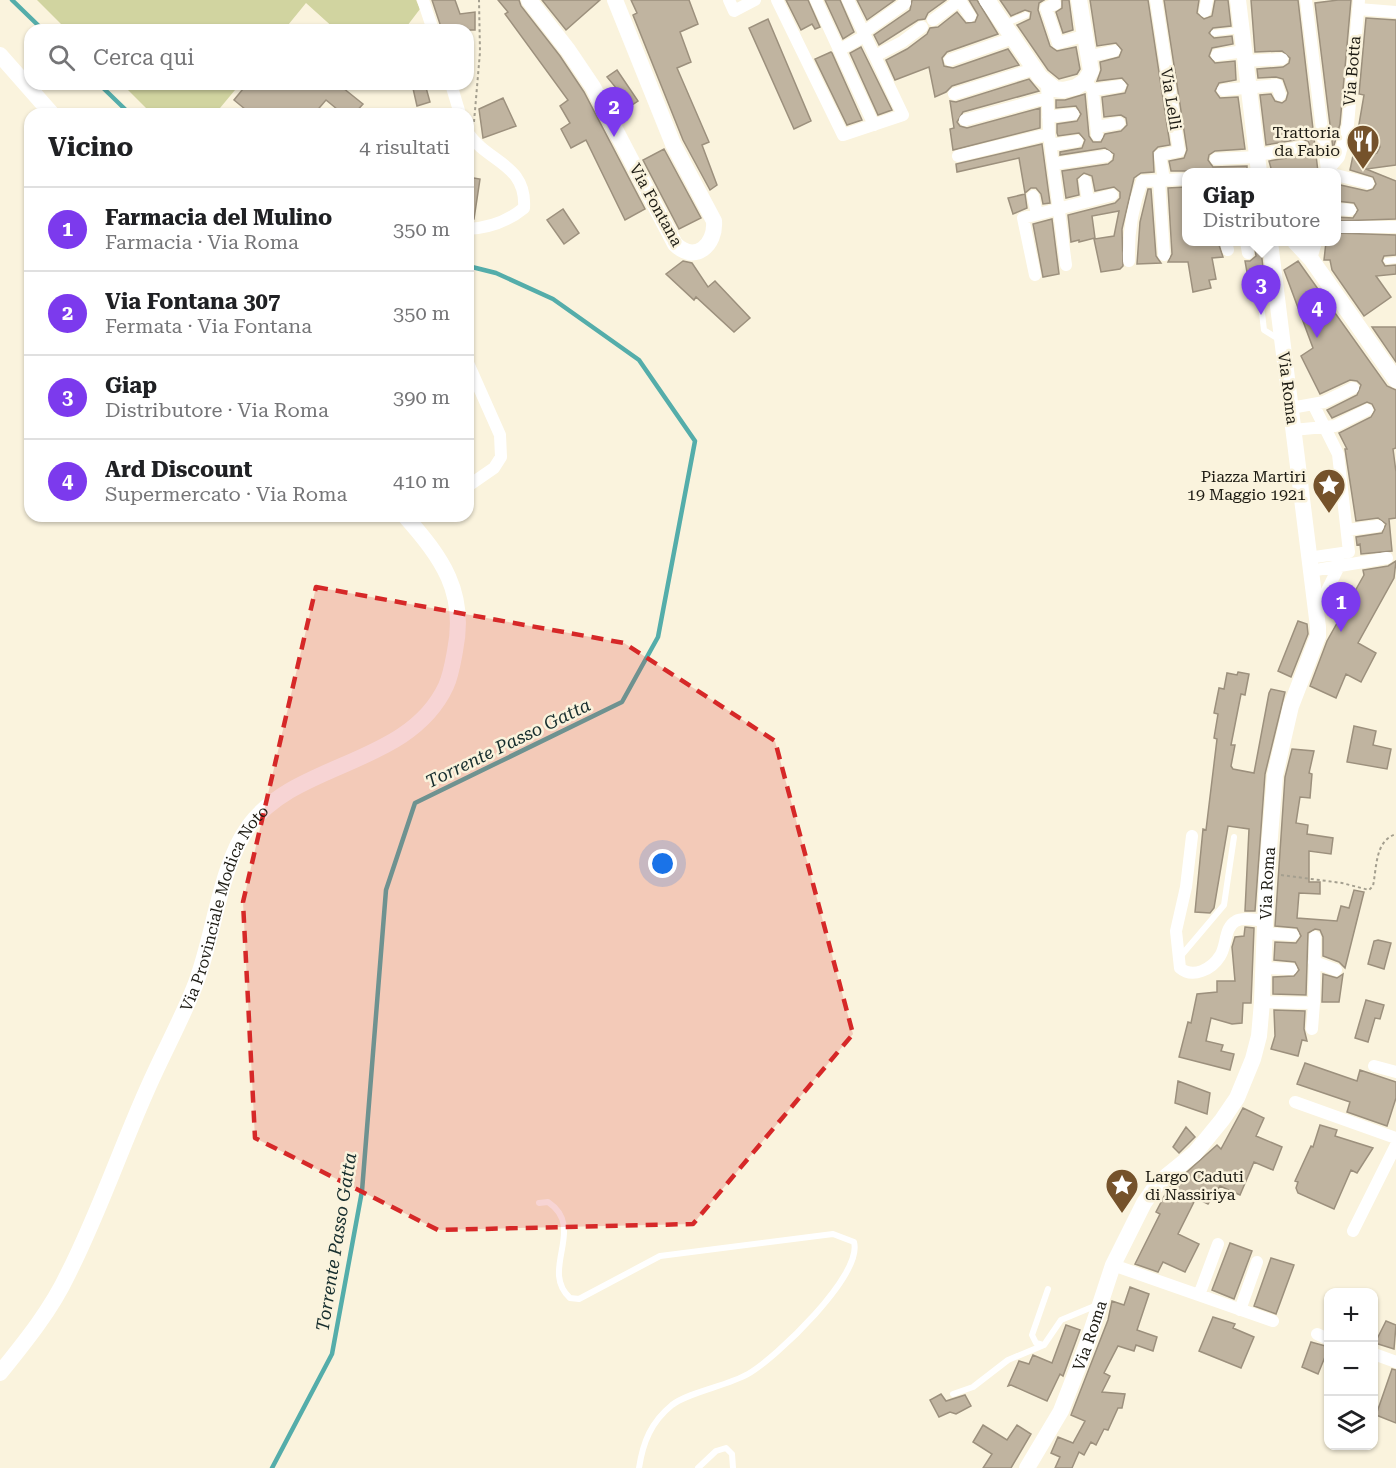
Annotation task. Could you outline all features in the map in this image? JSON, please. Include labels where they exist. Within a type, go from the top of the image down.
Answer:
[{"type":"street","points":[[423,0],[431,24]]},
{"type":"street","name":"Via Fontana","points":[[529,0],[593,87],[668,234],[682,252],[692,254],[709,242],[715,232],[714,221],[674,144],[615,0]]},
{"type":"street","points":[[732,6],[755,0]]},
{"type":"street","points":[[777,0],[843,135],[903,114],[848,0]]},
{"type":"street","points":[[816,0],[874,125]]},
{"type":"street","points":[[875,56],[902,42],[960,0],[970,16]]},
{"type":"street","points":[[987,0],[1047,91],[1050,140],[1066,265]]},
{"type":"street","points":[[1079,0],[1090,56],[1089,86],[1097,131],[1119,123]]},
{"type":"street","name":"Via Lelli","points":[[1156,0],[1179,151],[1160,155],[1161,181]]},
{"type":"street","points":[[1239,0],[1258,161]]},
{"type":"street","points":[[1306,0],[1328,168]]},
{"type":"street","points":[[839,50],[865,34],[905,3]]},
{"type":"street","points":[[1055,4],[1046,8],[1058,43],[1087,35]]},
{"type":"street","points":[[1358,4],[1396,12]]},
{"type":"street","name":"Via Botta","points":[[1332,168],[1339,157],[1345,138],[1358,4]]},
{"type":"street","points":[[950,60],[1013,39]]},
{"type":"street","points":[[1090,56],[1114,51]]},
{"type":"street","points":[[0,55],[24,82]]},
{"type":"street","points":[[1216,55],[1282,59]]},
{"type":"street","points":[[954,94],[1034,69]]},
{"type":"street","points":[[1223,90],[1277,85],[1280,95]]},
{"type":"street","points":[[965,120],[1047,91],[1089,86],[1120,86]]},
{"type":"street","points":[[31,90],[47,108]]},
{"type":"street","points":[[453,90],[458,108]]},
{"type":"street","points":[[1048,117],[1073,114]]},
{"type":"street","points":[[1345,138],[1371,138],[1372,147]]},
{"type":"street","points":[[474,140],[480,148],[509,168],[518,178],[524,199],[524,208],[504,222],[474,228]]},
{"type":"street","points":[[958,156],[1050,140],[1077,141]]},
{"type":"street","points":[[1216,159],[1258,161],[1302,147]]},
{"type":"street","points":[[1053,164],[1106,156]]},
{"type":"street","points":[[1341,175],[1368,183]]},
{"type":"street","points":[[1129,261],[1128,241],[1132,213],[1142,181],[1182,179]]},
{"type":"street","points":[[1085,181],[1088,201]]},
{"type":"street","points":[[1161,181],[1164,255]]},
{"type":"street","points":[[1035,275],[1023,218],[1112,195]]},
{"type":"street","points":[[1033,196],[1037,214]]},
{"type":"street","points":[[1341,209],[1350,210]]},
{"type":"street","points":[[1341,227],[1396,227]]},
{"type":"street","name":"Via Roma","points":[[1027,1468],[1062,1411],[1113,1265],[1144,1203],[1158,1183],[1204,1144],[1237,1098],[1259,1036],[1267,873],[1280,745],[1291,706],[1318,636],[1274,284],[1274,246]]},
{"type":"street","points":[[1299,246],[1311,259],[1396,380]]},
{"type":"street","points":[[1311,259],[1315,246]]},
{"type":"street","points":[[474,376],[500,435],[501,457],[494,468],[474,482]]},
{"type":"street","points":[[1291,408],[1313,404],[1353,388]]},
{"type":"street","points":[[1313,404],[1338,454],[1349,552],[1338,560],[1316,612]]},
{"type":"street","points":[[1293,430],[1335,426],[1367,410]]},
{"type":"street","name":"Via Provinciale Modica Noto","points":[[0,1373],[28,1338],[67,1277],[146,1093],[194,989],[232,857],[250,825],[281,796],[373,753],[398,737],[432,706],[446,686],[457,644],[459,616],[456,593],[439,557],[410,522]]},
{"type":"street","points":[[1347,530],[1378,526]]},
{"type":"street","points":[[1309,565],[1338,560],[1388,558]]},
{"type":"street","points":[[1192,836],[1186,887],[1176,931],[1178,960],[1184,971],[1202,972],[1221,956],[1231,924],[1238,919],[1293,935]]},
{"type":"street","points":[[1312,1029],[1315,936]]},
{"type":"street","points":[[1314,962],[1336,970]]},
{"type":"street","points":[[1263,968],[1291,969]]},
{"type":"street","points":[[1262,1002],[1314,1003]]},
{"type":"street","points":[[1374,1066],[1396,1072]]},
{"type":"street","points":[[1294,1102],[1396,1138]]},
{"type":"street","points":[[1353,1231],[1396,1145]]},
{"type":"street","points":[[1199,1295],[1218,1244]]},
{"type":"street","points":[[1240,1310],[1257,1262]]},
{"type":"street","points":[[1113,1265],[1273,1321]]},
{"type":"street","points":[[1378,1355],[1396,1362]]},
{"type":"lane","points":[[1003,24],[1026,15]]},
{"type":"lane","points":[[1214,33],[1242,30]]},
{"type":"lane","points":[[1387,261],[1396,260]]},
{"type":"lane","points":[[1178,960],[1224,905],[1234,837]]},
{"type":"lane","points":[[539,1203],[548,1202],[554,1206],[565,1226],[566,1237],[558,1267],[558,1282],[570,1298],[579,1299],[660,1256],[833,1234],[855,1242],[853,1259],[841,1281],[799,1332],[769,1360],[748,1374],[675,1403],[651,1427],[643,1446],[639,1468]]},
{"type":"lane","points":[[1044,1345],[1036,1343],[1032,1335],[1048,1289]]},
{"type":"lane","points":[[953,1394],[973,1387],[1008,1360],[1044,1345],[1061,1320],[1100,1304]]},
{"type":"lane","points":[[698,1468],[716,1452],[726,1448],[732,1454],[733,1468]]},
{"type":"path","points":[[474,124],[476,120],[479,0]]},
{"type":"path","points":[[1267,873],[1342,883],[1369,890],[1373,886],[1381,843],[1386,837],[1396,834]]},
{"type":"highlighted area","points":[[316,587],[624,643],[775,741],[853,1034],[693,1224],[438,1230],[255,1138],[243,902]]},
{"type":"green space","points":[[37,0],[416,0],[420,9],[409,24],[329,24],[306,3],[289,24],[61,24]]},
{"type":"green space","points":[[128,90],[235,90],[220,108],[146,108]]},
{"type":"building","points":[[432,0],[455,0],[460,14],[475,12],[475,30],[474,24],[440,24]]},
{"type":"building","points":[[498,0],[519,0],[521,6],[560,56],[584,92],[645,209],[625,220],[586,140],[571,148],[561,129],[570,123],[560,106],[568,100],[505,14],[508,12]]},
{"type":"building","points":[[542,0],[600,0],[566,30]]},
{"type":"building","points":[[631,0],[689,0],[698,24],[680,32],[691,62],[677,68],[709,142],[702,145],[717,185],[710,190],[683,140],[633,15],[637,13]]},
{"type":"building","points":[[786,0],[808,0],[820,27],[815,29],[812,24],[801,30]]},
{"type":"building","points":[[825,0],[840,0],[854,32],[843,39]]},
{"type":"building","points":[[857,0],[895,0],[867,20]]},
{"type":"building","points":[[912,0],[946,0],[928,13],[925,19],[918,20],[879,45],[874,35],[910,10]]},
{"type":"building","points":[[969,0],[977,0],[998,34],[947,52],[942,58],[944,66],[953,68],[1008,49],[1019,65],[952,86],[935,97],[929,67],[895,80],[886,60],[907,49],[927,34],[930,28],[938,27],[957,12],[966,23],[975,22],[978,15]]},
{"type":"building","points":[[1000,0],[1044,0],[1039,3],[1038,10],[1050,46],[1057,51],[1076,47],[1080,69],[1077,74],[1059,79],[1048,70],[1017,25],[1030,19],[1031,12],[1025,10],[1011,16]]},
{"type":"building","points":[[1062,0],[1069,0],[1073,30],[1063,33],[1056,12],[1062,8]]},
{"type":"building","points":[[1090,0],[1148,0],[1170,145],[1158,147],[1153,152],[1154,172],[1141,173],[1134,178],[1122,229],[1123,266],[1120,269],[1101,272],[1094,239],[1114,236],[1119,211],[1092,216],[1095,238],[1079,242],[1079,240],[1071,242],[1068,215],[1115,203],[1120,198],[1120,192],[1114,187],[1095,191],[1092,176],[1084,173],[1077,179],[1079,195],[1066,198],[1062,171],[1108,164],[1113,160],[1114,154],[1105,148],[1060,155],[1060,152],[1082,148],[1085,140],[1079,133],[1058,136],[1057,133],[1057,124],[1077,121],[1081,114],[1076,106],[1056,108],[1056,100],[1065,100],[1085,94],[1089,136],[1093,142],[1101,142],[1105,134],[1121,131],[1127,125],[1126,118],[1121,115],[1104,117],[1102,97],[1125,93],[1128,85],[1122,78],[1097,81],[1101,70],[1100,62],[1119,57],[1122,50],[1116,43],[1097,46]]},
{"type":"building","points":[[1164,0],[1199,0],[1197,13],[1204,19],[1212,16],[1215,0],[1228,0],[1231,26],[1213,28],[1209,33],[1214,38],[1232,36],[1233,44],[1212,48],[1209,56],[1215,63],[1235,61],[1236,80],[1219,83],[1215,91],[1220,98],[1238,97],[1245,149],[1215,151],[1209,155],[1208,160],[1213,167],[1247,166],[1247,168],[1182,168],[1182,171],[1171,171],[1169,161],[1184,158],[1187,150]]},
{"type":"building","points":[[1251,0],[1298,0],[1318,168],[1271,168],[1269,161],[1304,155],[1310,146],[1308,141],[1301,139],[1266,145],[1260,95],[1271,94],[1275,101],[1282,103],[1286,100],[1288,93],[1283,79],[1258,78],[1257,69],[1283,67],[1289,63],[1290,58],[1282,51],[1255,52]]},
{"type":"building","points":[[1351,0],[1340,124],[1333,149],[1315,3]]},
{"type":"building","points":[[1366,18],[1396,20],[1396,165],[1366,169],[1396,181],[1396,219],[1341,221],[1341,217],[1353,218],[1358,210],[1354,203],[1341,202],[1341,185],[1367,191],[1373,189],[1376,184],[1373,177],[1350,170],[1355,146],[1364,146],[1366,152],[1372,155],[1377,153],[1380,147],[1375,131],[1358,130],[1364,95],[1359,94]]},
{"type":"building","points":[[768,19],[811,121],[794,129],[749,28]]},
{"type":"building","points":[[861,47],[892,110],[878,115],[850,53]]},
{"type":"building","points":[[831,52],[862,120],[847,125],[815,59]]},
{"type":"building","points":[[617,70],[638,101],[632,105],[626,98],[615,107],[609,95],[617,89],[607,77]]},
{"type":"building","points":[[1029,79],[1039,91],[963,112],[957,122],[960,126],[967,128],[1040,108],[1040,128],[953,150],[950,129],[954,128],[950,101],[956,102]]},
{"type":"building","points":[[242,90],[346,90],[363,104],[359,108],[336,108],[326,100],[319,108],[244,108],[234,100]]},
{"type":"building","points":[[413,90],[427,90],[430,102],[417,106]]},
{"type":"building","points":[[503,98],[516,126],[483,138],[479,109]]},
{"type":"building","points":[[1042,144],[1050,203],[1043,204],[1041,194],[1036,188],[1031,188],[1025,193],[1019,158],[957,172],[956,164]]},
{"type":"building","points":[[664,149],[701,218],[679,229],[643,160]]},
{"type":"building","points":[[474,178],[480,179],[474,219]]},
{"type":"building","points":[[1182,187],[1182,246],[1219,246],[1223,257],[1212,258],[1216,279],[1209,280],[1211,288],[1193,292],[1188,262],[1168,262],[1172,254],[1168,188]]},
{"type":"building","points":[[1148,189],[1151,189],[1156,256],[1161,263],[1137,264],[1140,222]]},
{"type":"building","points":[[1025,194],[1027,208],[1013,214],[1008,198]]},
{"type":"building","points":[[563,209],[579,233],[564,244],[547,220]]},
{"type":"building","points":[[1052,219],[1059,274],[1043,277],[1033,224]]},
{"type":"building","points":[[1341,233],[1396,235],[1396,255],[1384,256],[1382,261],[1385,266],[1396,265],[1396,274],[1376,276],[1391,297],[1364,316],[1332,270],[1330,260],[1324,260],[1326,246],[1341,246]]},
{"type":"building","points":[[1255,246],[1260,246],[1264,276],[1248,278],[1245,261],[1250,261],[1256,256]]},
{"type":"building","points":[[683,261],[692,263],[708,287],[715,281],[750,318],[734,332],[696,297],[694,300],[666,274]]},
{"type":"building","points":[[1298,261],[1387,386],[1396,390],[1396,448],[1393,449],[1396,472],[1396,518],[1389,519],[1392,551],[1361,554],[1360,544],[1357,545],[1356,537],[1382,533],[1386,524],[1378,518],[1356,521],[1345,449],[1347,449],[1339,433],[1371,417],[1375,410],[1372,404],[1367,402],[1332,418],[1327,410],[1357,395],[1361,385],[1357,381],[1350,380],[1320,394],[1301,356],[1313,348],[1284,270]]},
{"type":"building","points":[[1372,327],[1396,327],[1396,362]]},
{"type":"building","points":[[1396,561],[1394,578],[1358,643],[1376,653],[1361,682],[1346,674],[1336,698],[1310,686],[1327,641],[1364,575],[1363,570],[1388,566]]},
{"type":"building","points":[[1298,621],[1307,624],[1308,634],[1291,677],[1278,671]]},
{"type":"building","points":[[1238,672],[1249,674],[1245,695],[1241,694],[1231,745],[1235,745],[1231,766],[1233,769],[1254,773],[1269,693],[1271,689],[1285,692],[1265,774],[1255,911],[1245,911],[1249,829],[1228,826],[1214,908],[1210,913],[1195,912],[1203,829],[1206,830],[1217,739],[1214,738],[1218,714],[1214,713],[1219,688],[1224,689],[1227,673],[1237,675]]},
{"type":"building","points":[[1354,726],[1376,731],[1373,745],[1391,749],[1387,769],[1347,762]]},
{"type":"building","points":[[1292,749],[1314,751],[1309,773],[1312,774],[1310,798],[1300,797],[1296,823],[1308,825],[1307,834],[1333,838],[1331,854],[1309,851],[1309,882],[1320,882],[1320,894],[1299,893],[1297,918],[1337,921],[1341,906],[1349,908],[1354,890],[1364,892],[1345,968],[1339,962],[1323,956],[1323,937],[1320,930],[1315,929],[1308,933],[1306,995],[1273,994],[1273,977],[1294,976],[1299,970],[1295,962],[1274,960],[1275,942],[1296,943],[1301,936],[1297,928],[1275,926],[1285,777]]},
{"type":"building","points":[[1245,927],[1254,928],[1251,1003],[1243,1003],[1242,1023],[1232,1024],[1211,1018],[1206,1041],[1223,1045],[1221,1051],[1234,1054],[1230,1070],[1179,1057],[1188,1022],[1191,1023],[1197,994],[1217,992],[1217,981],[1235,981],[1232,947],[1235,937],[1244,936]]},
{"type":"building","points":[[1374,941],[1391,943],[1384,969],[1368,964]]},
{"type":"building","points":[[1323,974],[1337,978],[1343,974],[1339,1002],[1322,1002]]},
{"type":"building","points":[[1366,1000],[1384,1005],[1380,1019],[1375,1018],[1368,1042],[1355,1038]]},
{"type":"building","points":[[1274,1010],[1305,1011],[1304,1029],[1307,1041],[1302,1040],[1298,1056],[1271,1049],[1275,1036]]},
{"type":"building","points":[[1305,1063],[1357,1081],[1360,1070],[1396,1082],[1396,1098],[1387,1126],[1347,1112],[1350,1102],[1297,1084]]},
{"type":"building","points":[[1178,1081],[1210,1093],[1207,1114],[1175,1103]]},
{"type":"building","points":[[1243,1108],[1264,1118],[1256,1136],[1282,1147],[1273,1170],[1254,1162],[1240,1195],[1220,1186],[1208,1204],[1196,1198],[1178,1234],[1199,1244],[1185,1272],[1163,1262],[1158,1272],[1135,1264],[1160,1214],[1156,1212],[1168,1189],[1217,1145],[1221,1149]]},
{"type":"building","points":[[1320,1125],[1337,1130],[1335,1136],[1373,1148],[1357,1173],[1351,1170],[1334,1209],[1298,1193],[1296,1188],[1298,1182],[1295,1181],[1311,1146],[1313,1147]]},
{"type":"building","points":[[1186,1127],[1195,1137],[1179,1153],[1173,1147]]},
{"type":"building","points":[[1230,1243],[1252,1251],[1234,1299],[1212,1290]]},
{"type":"building","points":[[1271,1258],[1294,1265],[1276,1314],[1254,1306]]},
{"type":"building","points":[[1130,1287],[1149,1294],[1137,1330],[1157,1337],[1153,1351],[1136,1345],[1134,1351],[1118,1346],[1104,1373],[1110,1376],[1102,1392],[1125,1394],[1122,1408],[1118,1408],[1108,1430],[1104,1429],[1096,1445],[1091,1442],[1084,1455],[1079,1452],[1072,1468],[1055,1468],[1060,1457],[1051,1453],[1058,1437],[1073,1443],[1085,1421],[1071,1415],[1108,1320],[1112,1301],[1124,1305]]},
{"type":"building","points":[[1213,1317],[1235,1324],[1233,1328],[1254,1337],[1241,1368],[1199,1351]]},
{"type":"building","points":[[1386,1321],[1396,1325],[1394,1349],[1378,1344],[1378,1337]]},
{"type":"building","points":[[1066,1325],[1080,1330],[1063,1376],[1060,1374],[1047,1401],[1011,1385],[1008,1386],[1019,1361],[1029,1364],[1033,1355],[1052,1363]]},
{"type":"building","points":[[1311,1342],[1324,1346],[1324,1359],[1318,1374],[1302,1367]]},
{"type":"building","points":[[1392,1369],[1396,1370],[1396,1423],[1378,1416],[1378,1409]]},
{"type":"building","points":[[941,1394],[946,1401],[965,1395],[971,1406],[956,1414],[950,1412],[939,1417],[930,1400]]},
{"type":"building","points":[[983,1425],[1007,1440],[1017,1425],[1031,1434],[1011,1468],[983,1468],[992,1454],[973,1442]]},
{"type":"waterway","name":"Torrente Passo Gatta","points":[[12,0],[37,24]]},
{"type":"waterway","name":"Torrente Passo Gatta","points":[[105,90],[124,108]]},
{"type":"waterway","name":"Torrente Passo Gatta","points":[[272,1468],[332,1354],[362,1191],[386,890],[415,803],[622,702],[658,637],[695,441],[639,360],[553,299],[496,273],[474,268]]},
{"type":"place","name":"Via Fontana 307","points":[[614,137]]},
{"type":"place","name":"Trattoria da Fabio","points":[[1363,170]]},
{"type":"place","name":"Giap","points":[[1261,315]]},
{"type":"place","name":"Ard Discount","points":[[1317,338]]},
{"type":"place","name":"Piazza Martiri 19 Maggio 1921","points":[[1329,514]]},
{"type":"place","name":"Farmacia del Mulino","points":[[1341,632]]},
{"type":"place","name":"Largo Caduti di Nassiriya","points":[[1122,1214]]}]
